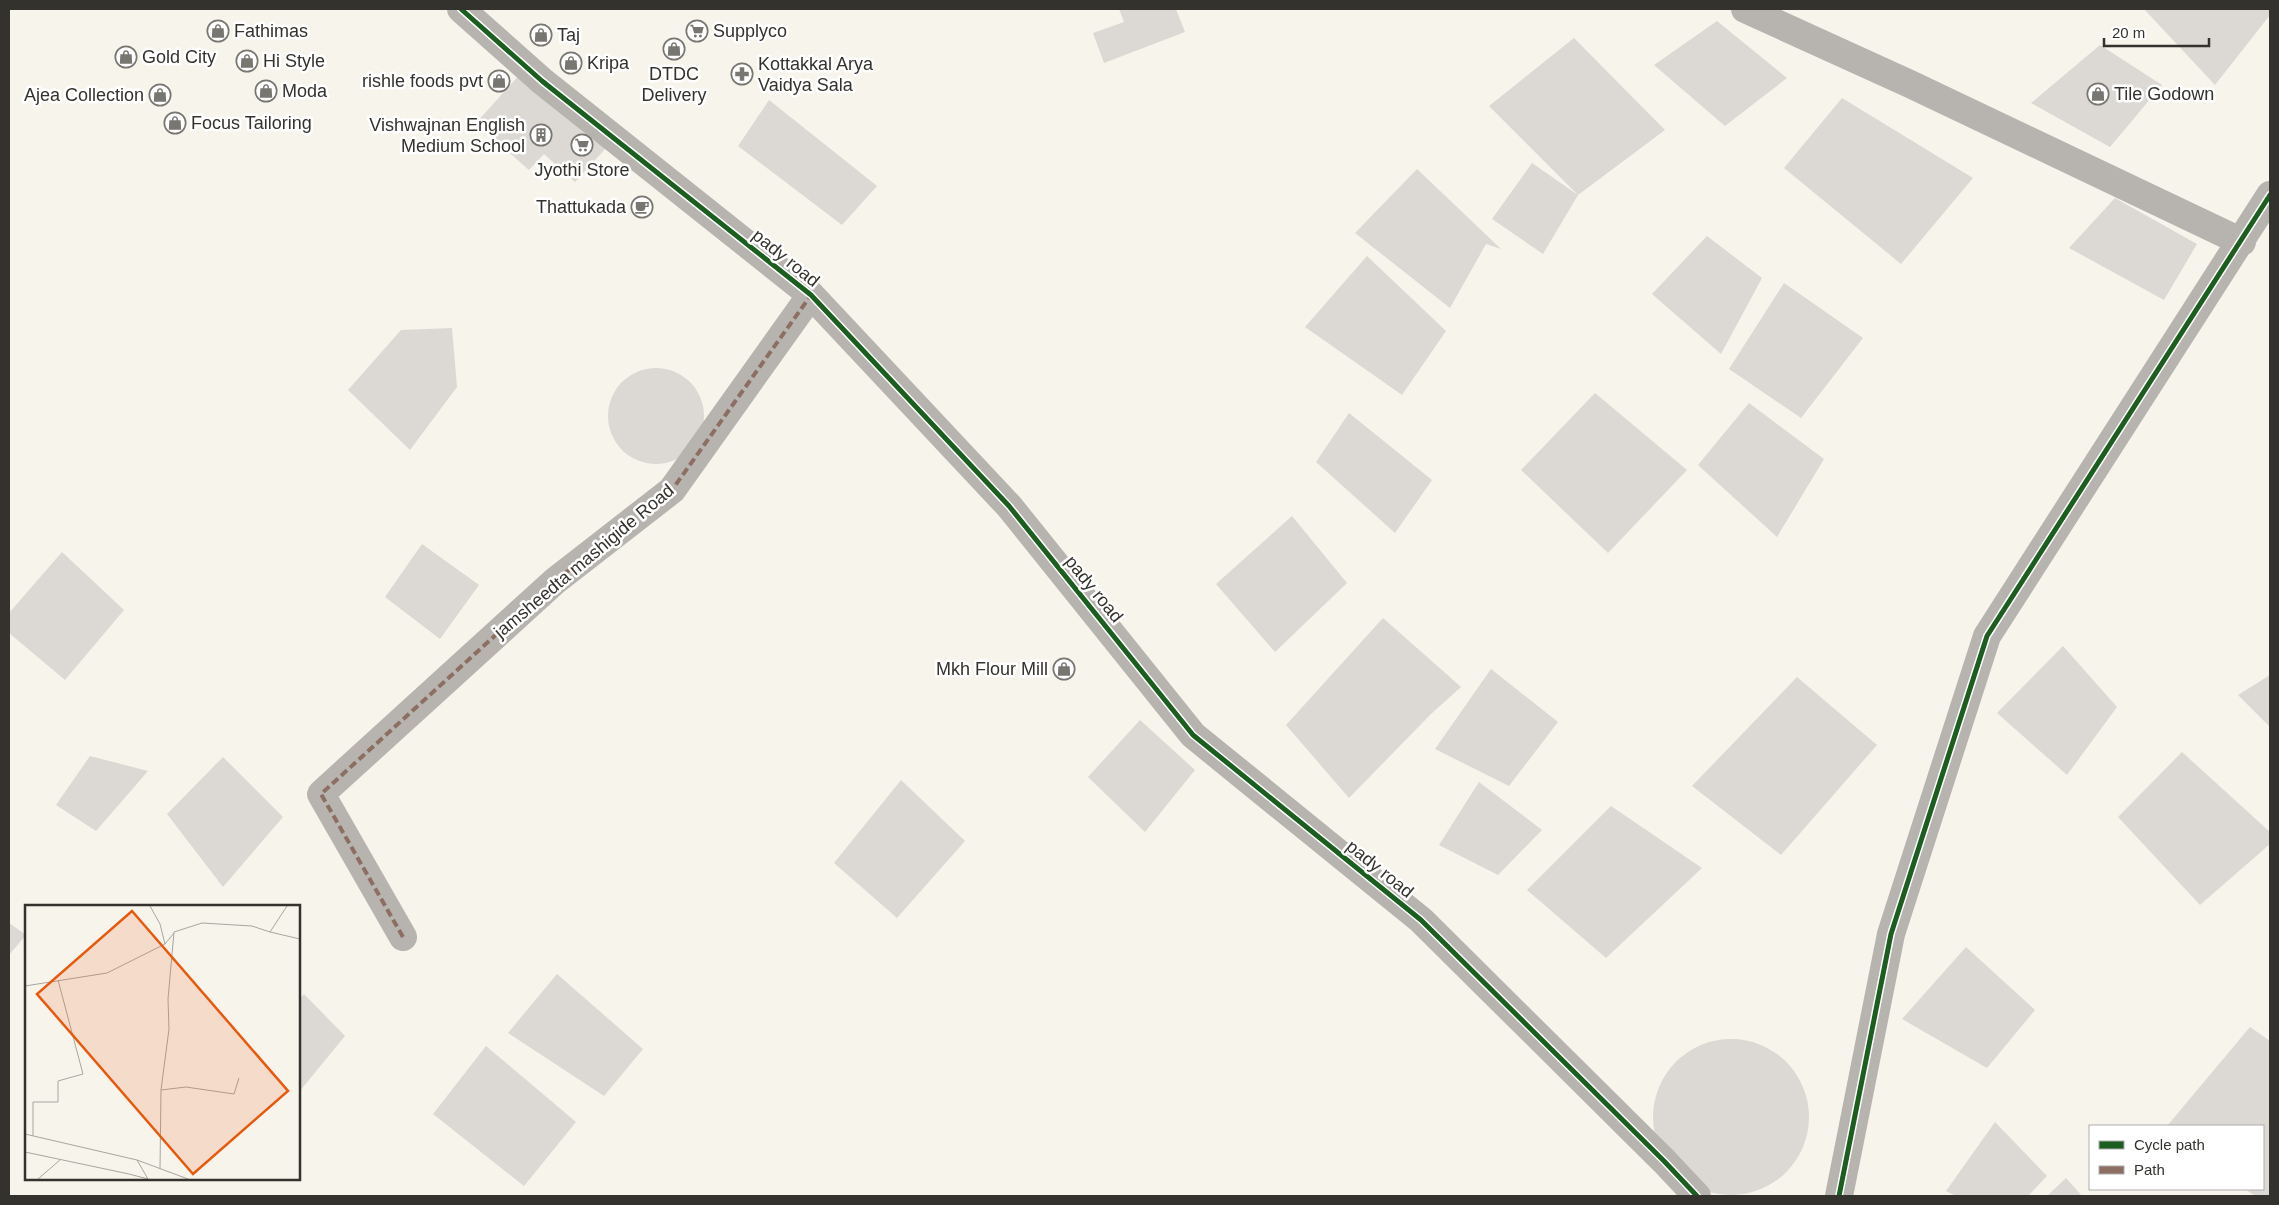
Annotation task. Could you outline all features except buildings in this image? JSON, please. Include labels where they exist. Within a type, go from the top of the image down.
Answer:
[{"type":"street","name":"pady road","points":[[461,9],[542,81],[811,295],[1008,506],[1193,735],[1421,920],[1697,1196]]},
{"type":"street","points":[[1744,9],[1910,84],[2242,242]]},
{"type":"street","points":[[1839,1196],[1891,934],[1987,636],[2242,242],[2270,195]]},
{"type":"street","name":"jamsheedta mashigide Road","points":[[404,938],[321,794],[555,581],[672,490],[811,295]]},
{"type":"marked path","points":[[403,937],[321,794],[555,581],[672,490],[811,295]]},
{"type":"cycle path","points":[[461,9],[542,81],[811,295],[1009,506],[1193,735],[1421,920],[1697,1196]]},
{"type":"cycle path","points":[[1839,1196],[1891,934],[1987,636],[2270,195]]},
{"type":"place","name":"Fathimas","points":[[218,31]]},
{"type":"place","name":"Supplyco","points":[[697,31]]},
{"type":"place","name":"Taj","points":[[541,35]]},
{"type":"place","name":"DTDC Delivery","points":[[674,49]]},
{"type":"place","name":"Gold City","points":[[126,57]]},
{"type":"place","name":"Hi Style","points":[[247,61]]},
{"type":"place","name":"Kripa","points":[[571,63]]},
{"type":"place","name":"Kottakkal Arya Vaidya Sala","points":[[742,74]]},
{"type":"place","name":"rishle foods pvt","points":[[499,81]]},
{"type":"place","name":"Moda","points":[[266,91]]},
{"type":"place","name":"Tile Godown","points":[[2098,94]]},
{"type":"place","name":"Ajea Collection","points":[[160,95]]},
{"type":"place","name":"Focus Tailoring","points":[[175,123]]},
{"type":"place","name":"Vishwajnan English Medium School","points":[[541,135]]},
{"type":"place","name":"Jyothi Store","points":[[582,145]]},
{"type":"place","name":"Thattukada","points":[[642,207]]},
{"type":"place","name":"Mkh Flour Mill","points":[[1064,669]]}]
